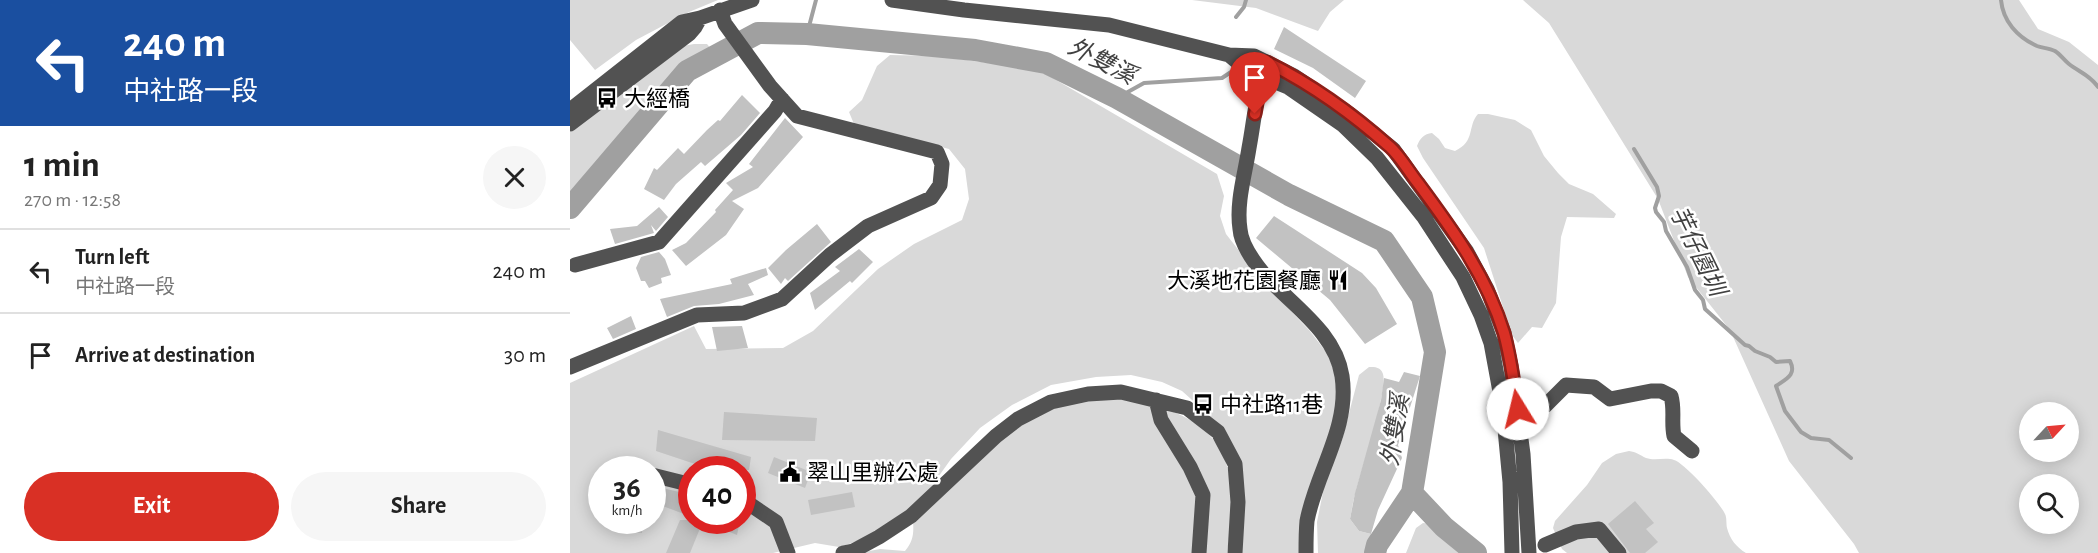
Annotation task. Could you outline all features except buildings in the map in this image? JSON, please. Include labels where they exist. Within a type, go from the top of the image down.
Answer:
[{"type":"street","points":[[570,110],[682,22],[722,17],[752,0]]},
{"type":"street","points":[[892,0],[1109,25],[1229,55],[1254,56],[1262,76],[1239,208],[1240,231],[1263,273],[1315,325],[1334,350],[1342,375],[1344,402],[1338,429],[1307,522],[1306,553]]},
{"type":"street","points":[[570,367],[697,315],[744,313],[782,299],[830,255],[868,226],[931,198],[940,185],[942,164],[936,152],[797,117],[770,86],[722,17]]},
{"type":"street","points":[[570,124],[688,34],[700,18]]},
{"type":"street","points":[[1262,76],[1294,76],[1351,115],[1393,149],[1467,252],[1487,289],[1504,333],[1511,366],[1526,489],[1529,552]]},
{"type":"street","points":[[1262,76],[1288,87],[1343,125],[1377,158],[1423,216],[1463,277],[1491,343],[1503,408],[1510,482],[1512,553]]},
{"type":"street","points":[[575,265],[659,242],[775,111],[782,99]]},
{"type":"street","points":[[1518,409],[1544,407],[1566,385],[1594,387],[1610,399],[1661,391],[1671,396],[1674,407],[1672,427],[1674,436],[1692,450]]},
{"type":"street","points":[[843,553],[853,551],[893,530],[921,508],[996,436],[1018,419],[1051,402],[1088,394],[1121,392],[1187,408],[1218,432],[1235,464],[1238,502],[1235,553]]},
{"type":"street","points":[[1156,399],[1161,420],[1190,467],[1203,495],[1199,553]]},
{"type":"street","points":[[756,508],[776,522],[788,553]]},
{"type":"street","points":[[1527,532],[1549,549],[1576,532],[1599,529],[1619,553]]},
{"type":"shaded area","points":[[570,0],[718,0],[689,12],[636,40],[595,70],[570,40]]},
{"type":"shaded area","points":[[1192,0],[1344,0],[1330,12],[1318,31],[1256,8]]},
{"type":"shaded area","points":[[1523,0],[2019,0],[2038,29],[2069,42],[2098,65],[2098,553],[1859,553],[1789,461],[1730,330],[1688,277],[1658,199],[1549,23]]},
{"type":"shaded area","points":[[707,44],[712,50],[686,63],[570,195],[570,132],[590,113],[683,46]]},
{"type":"shaded area","points":[[890,55],[938,56],[1039,70],[1217,174],[1224,196],[1220,216],[1226,234],[1265,284],[1309,330],[1327,353],[1336,375],[1338,405],[1302,553],[1240,553],[1242,497],[1210,416],[1182,391],[1162,382],[1131,375],[1096,377],[1051,385],[1012,405],[980,428],[951,459],[918,502],[877,533],[849,544],[839,547],[815,543],[773,553],[570,553],[570,383],[694,326],[706,349],[783,348],[813,331],[878,269],[914,244],[962,220],[969,199],[965,169],[949,149],[854,124],[849,112],[862,100],[877,66]]},
{"type":"shaded area","points":[[1478,114],[1515,120],[1531,130],[1544,156],[1569,184],[1593,194],[1616,214],[1614,218],[1567,217],[1561,237],[1556,303],[1542,328],[1532,327],[1518,343],[1512,335],[1484,248],[1417,146],[1423,137],[1432,133],[1445,148],[1455,151],[1466,143]]},
{"type":"shaded area","points":[[1369,367],[1376,367],[1383,374],[1382,396],[1350,519],[1359,531],[1371,534],[1371,553],[1318,553],[1317,522],[1324,487],[1342,440],[1359,375]]},
{"type":"shaded area","points":[[1111,397],[1170,410],[1202,428],[1215,442],[1224,458],[1233,494],[1227,553],[859,553],[880,549],[905,551],[912,537],[913,521],[1019,423],[1044,411],[1077,401]]},
{"type":"shaded area","points":[[1629,451],[1649,459],[1674,460],[1686,468],[1722,509],[1732,539],[1746,553],[1567,553],[1562,549],[1553,528],[1555,521],[1587,485],[1602,463],[1616,454]]},
{"type":"shaded area","points":[[1423,523],[1432,524],[1468,553],[1406,553],[1416,528]]},
{"type":"waterway","points":[[807,34],[816,0]]},
{"type":"waterway","points":[[1236,17],[1244,7],[1246,0]]},
{"type":"waterway","points":[[2001,0],[2005,15],[2017,33],[2037,46],[2055,51],[2069,64],[2092,79],[2098,87]]},
{"type":"waterway","name":"外雙溪","points":[[570,208],[687,71],[758,33],[807,34],[975,50],[1046,63],[1117,98],[1289,195],[1384,241],[1422,297],[1435,352],[1412,493],[1377,545],[1375,553]]},
{"type":"waterway","points":[[1117,98],[1144,83],[1222,78],[1234,70]]},
{"type":"waterway","name":"芋仔園圳","points":[[1634,149],[1657,187],[1659,196],[1656,212],[1664,222],[1666,231],[1687,267],[1705,309],[1745,345],[1776,362],[1790,361],[1791,373],[1787,379],[1776,386],[1785,411],[1801,432],[1811,438],[1829,440],[1851,458]]},
{"type":"waterway","points":[[1412,493],[1444,527],[1476,553]]},
{"type":"place","name":"大經橋","points":[[607,98]]},
{"type":"place","name":"大溪地花園餐廳","points":[[1338,280]]},
{"type":"place","name":"中社路11巷","points":[[1203,404]]},
{"type":"place","name":"翠山里辦公處","points":[[790,472]]},
{"type":"route","points":[[1255,114],[1267,62],[1294,76],[1351,115],[1393,149],[1467,252],[1487,289],[1504,333],[1518,409]]}]
